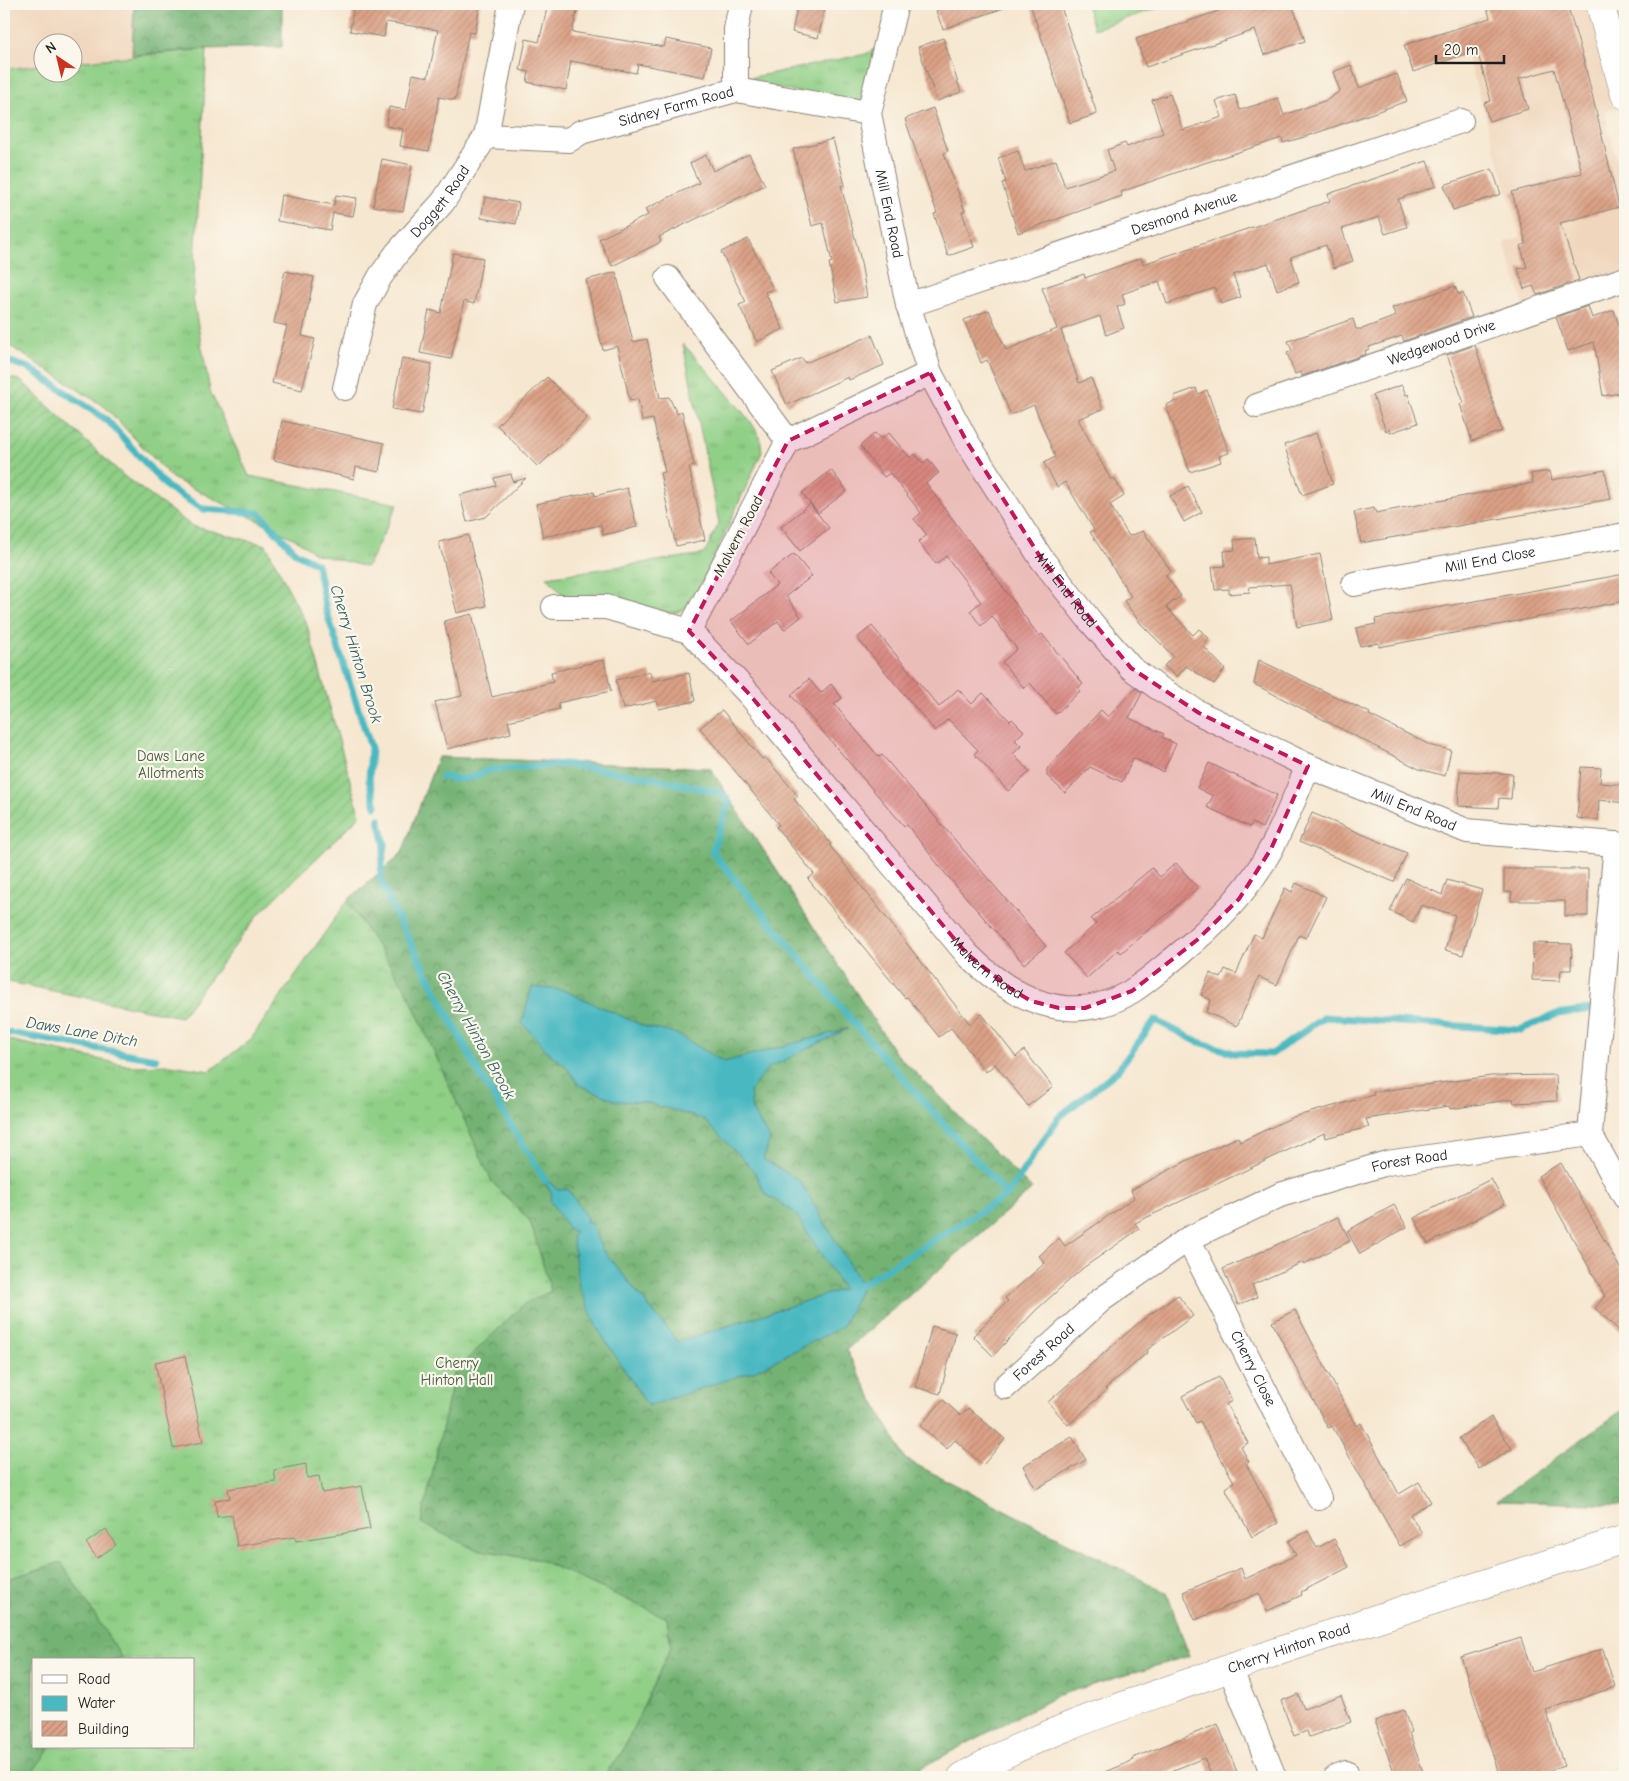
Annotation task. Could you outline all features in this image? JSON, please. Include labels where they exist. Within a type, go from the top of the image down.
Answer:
[{"type":"street","name":"Doggett Road","points":[[345,388],[365,304],[397,253],[443,202],[486,136],[511,4]]},
{"type":"street","points":[[736,90],[736,29],[741,4]]},
{"type":"street","name":"Mill End Road","points":[[896,4],[869,113],[908,305],[930,373],[967,442],[1041,558],[1091,622],[1131,668],[1157,687],[1198,712],[1308,766],[1467,831],[1620,845]]},
{"type":"street","points":[[1600,4],[1625,95]]},
{"type":"street","name":"Sidney Farm Road","points":[[486,136],[569,140],[580,132],[736,90],[869,113]]},
{"type":"street","name":"Desmond Avenue","points":[[908,305],[1461,121]]},
{"type":"street","points":[[668,278],[788,441],[930,373]]},
{"type":"street","name":"Wedgewood Drive","points":[[1257,406],[1625,279]]},
{"type":"street","name":"Malvern Road","points":[[788,441],[689,631],[750,695],[967,954],[985,972],[1011,990],[1031,1001],[1059,1008],[1084,1008],[1119,998],[1132,991],[1197,940],[1239,899],[1271,850],[1308,766]]},
{"type":"street","name":"Mill End Close","points":[[1354,584],[1625,535]]},
{"type":"street","points":[[554,607],[606,607],[689,631]]},
{"type":"street","points":[[1620,845],[1590,1134],[1625,1197]]},
{"type":"street","name":"Forest Road","points":[[1005,1387],[1101,1300],[1188,1239],[1280,1194],[1386,1163],[1590,1134]]},
{"type":"street","name":"Cherry Close","points":[[1188,1239],[1319,1498]]},
{"type":"street","name":"Cherry Hinton Road","points":[[962,1777],[1035,1741],[1088,1718],[1378,1618],[1625,1539]]},
{"type":"street","points":[[1230,1668],[1274,1777]]},
{"type":"street","points":[[1336,1777],[1346,1773],[1347,1777]]},
{"type":"highlighted area","points":[[930,373],[967,442],[1041,558],[1131,668],[1199,713],[1308,766],[1271,849],[1239,899],[1197,940],[1132,991],[1085,1008],[1059,1008],[1031,1001],[1011,989],[967,954],[750,695],[689,631],[788,441]]},
{"type":"shaded area","points":[[4,4],[282,4],[282,47],[207,49],[82,61],[82,32],[32,32],[32,66],[4,69]]},
{"type":"shaded area","points":[[1482,4],[1625,4],[1625,103],[1604,111],[1625,193],[1625,271],[1525,309],[1504,242],[1521,237],[1458,24],[1485,15]]},
{"type":"green space","points":[[134,4],[282,4],[282,47],[207,49],[132,55]]},
{"type":"green space","points":[[1086,4],[1170,4],[1094,29]]},
{"type":"green space","points":[[881,45],[865,106],[739,80],[866,54]]},
{"type":"green space","points":[[207,49],[193,299],[210,391],[249,476],[398,504],[367,567],[316,554],[297,540],[172,478],[105,407],[4,342],[4,69],[32,66],[32,82],[82,82],[82,61]]},
{"type":"green space","points":[[683,344],[751,422],[760,437],[762,452],[692,604],[678,612],[661,614],[564,596],[547,577],[704,554],[719,523]]},
{"type":"green space","name":"Daws Lane Allotments","points":[[4,377],[20,380],[125,477],[192,526],[266,545],[307,625],[360,816],[259,914],[181,1017],[4,981]]},
{"type":"green space","name":"Cherry Hinton Hall","points":[[438,757],[710,768],[894,1051],[1032,1189],[846,1350],[905,1459],[1167,1593],[1189,1656],[1059,1695],[903,1777],[4,1777],[4,1039],[130,1066],[171,1065],[210,1071],[251,1039],[347,901],[402,853]]},
{"type":"green space","points":[[438,757],[710,768],[894,1051],[1032,1189],[846,1350],[905,1459],[1167,1593],[1189,1656],[1059,1695],[903,1777],[602,1777],[621,1754],[671,1647],[667,1618],[540,1560],[474,1549],[421,1523],[455,1371],[525,1303],[551,1291],[530,1221],[492,1182],[406,989],[347,901],[402,853]]},
{"type":"green space","points":[[1625,1408],[1625,1505],[1496,1501]]},
{"type":"green space","points":[[61,1562],[122,1658],[32,1658],[32,1748],[50,1748],[29,1777],[4,1777],[4,1580]]},
{"type":"water","points":[[532,987],[563,990],[646,1027],[677,1034],[724,1062],[847,1029],[767,1069],[750,1091],[752,1111],[770,1139],[763,1159],[800,1181],[862,1286],[842,1327],[754,1371],[648,1406],[597,1328],[579,1286],[572,1236],[575,1232],[573,1230],[570,1231],[550,1201],[552,1194],[540,1174],[558,1190],[568,1189],[587,1218],[586,1223],[590,1222],[602,1249],[678,1342],[843,1289],[794,1212],[765,1194],[753,1169],[703,1119],[644,1102],[617,1101],[579,1085],[565,1065],[551,1055],[522,1023]]},
{"type":"building","points":[[354,4],[480,4],[475,33],[469,32],[455,100],[439,97],[429,151],[400,146],[403,129],[386,126],[389,107],[406,110],[413,74],[428,77],[438,30],[386,22],[384,37],[350,31]]},
{"type":"building","points":[[548,4],[579,4],[572,32],[664,47],[666,39],[711,48],[705,77],[638,64],[636,73],[571,61],[566,90],[527,82],[529,72],[520,70],[526,39],[539,42]]},
{"type":"building","points":[[798,4],[826,4],[818,38],[792,32]]},
{"type":"building","points":[[956,4],[1007,4],[1007,7],[943,29],[936,11]]},
{"type":"building","points":[[1030,4],[1060,4],[1097,114],[1070,123]]},
{"type":"building","points":[[1239,4],[1292,4],[1305,41],[1264,55],[1255,30],[1146,67],[1136,39]]},
{"type":"building","points":[[1486,4],[1567,4],[1584,61],[1619,207],[1560,223],[1579,280],[1537,295],[1533,286],[1524,289],[1518,269],[1527,267],[1520,246],[1526,244],[1512,192],[1582,173],[1554,69],[1519,79],[1528,109],[1489,121],[1484,103],[1491,101],[1477,50],[1413,72],[1404,45],[1490,18]]},
{"type":"building","points":[[943,38],[961,92],[937,101],[918,47]]},
{"type":"building","points":[[1351,65],[1359,88],[1397,74],[1407,101],[1308,136],[1283,143],[1282,138],[1192,167],[1121,192],[1122,196],[1018,233],[1002,183],[1006,182],[998,158],[1018,151],[1025,171],[1056,160],[1065,187],[1114,171],[1107,150],[1125,143],[1127,147],[1163,133],[1152,100],[1170,94],[1183,130],[1222,117],[1216,101],[1235,95],[1240,110],[1278,98],[1284,115],[1327,100],[1340,91],[1333,72]]},
{"type":"building","points":[[933,108],[948,151],[944,153],[965,211],[962,212],[974,247],[948,256],[934,214],[937,213],[905,119]]},
{"type":"building","points":[[833,139],[845,185],[841,186],[860,257],[867,297],[837,302],[829,263],[832,262],[823,223],[812,226],[793,149]]},
{"type":"building","points":[[749,154],[765,185],[659,237],[661,242],[612,266],[599,239],[648,215],[645,209],[699,183],[690,163],[706,155],[713,171]]},
{"type":"building","points":[[382,159],[412,165],[403,211],[373,206]]},
{"type":"building","points":[[1427,161],[1436,186],[1398,199],[1407,227],[1385,234],[1379,217],[1342,229],[1353,261],[1334,268],[1326,245],[1291,257],[1299,282],[1277,290],[1268,263],[1233,275],[1241,297],[1221,304],[1215,288],[1167,304],[1159,281],[1122,294],[1125,304],[1117,307],[1124,328],[1106,335],[1100,316],[1061,330],[1079,383],[1091,378],[1103,409],[1078,419],[1111,480],[1114,478],[1124,496],[1110,505],[1129,536],[1143,531],[1171,571],[1165,575],[1181,596],[1166,607],[1193,635],[1199,629],[1209,638],[1203,646],[1225,669],[1214,684],[1186,666],[1177,677],[1164,666],[1173,656],[1141,624],[1124,601],[1131,596],[1090,532],[1094,530],[1065,482],[1057,487],[1044,463],[1055,457],[1034,405],[1011,415],[987,360],[981,363],[964,320],[989,310],[1006,350],[1057,329],[1042,288],[1084,274],[1085,278],[1141,258],[1143,264],[1330,201],[1328,194]]},
{"type":"building","points":[[1492,169],[1501,194],[1453,210],[1444,185]]},
{"type":"building","points":[[281,195],[334,205],[336,195],[357,198],[353,216],[333,213],[330,230],[277,221]]},
{"type":"building","points":[[485,197],[519,203],[516,224],[481,218]]},
{"type":"building","points":[[748,239],[773,289],[765,292],[783,329],[757,342],[739,305],[746,302],[721,252]]},
{"type":"building","points":[[453,253],[483,258],[474,304],[464,301],[451,359],[420,353],[429,310],[441,313]]},
{"type":"building","points":[[285,271],[314,277],[302,336],[315,339],[302,390],[272,383],[287,326],[274,323]]},
{"type":"building","points":[[616,272],[633,342],[647,339],[660,398],[669,397],[677,414],[682,411],[694,466],[689,467],[705,540],[676,546],[660,473],[665,472],[653,419],[642,421],[638,399],[630,401],[617,346],[603,350],[586,280]]},
{"type":"building","points":[[1455,286],[1458,294],[1463,293],[1472,317],[1404,341],[1402,336],[1369,347],[1365,351],[1366,354],[1302,376],[1300,372],[1295,374],[1287,353],[1292,351],[1288,341],[1353,319],[1356,329],[1362,329],[1396,316],[1392,308]]},
{"type":"building","points":[[1588,306],[1592,318],[1614,310],[1621,332],[1619,333],[1625,370],[1625,392],[1603,396],[1594,342],[1568,351],[1556,317]]},
{"type":"building","points":[[872,335],[884,365],[849,380],[848,377],[787,405],[772,371],[802,358],[805,363]]},
{"type":"building","points":[[1475,345],[1502,431],[1472,441],[1460,404],[1464,403],[1447,355]]},
{"type":"building","points":[[402,358],[432,364],[422,414],[392,409]]},
{"type":"building","points":[[547,377],[587,418],[538,467],[497,425]]},
{"type":"building","points":[[1402,385],[1406,395],[1408,394],[1418,423],[1390,433],[1389,429],[1386,431],[1373,395]]},
{"type":"building","points":[[1196,388],[1198,394],[1207,390],[1229,453],[1219,456],[1221,462],[1190,472],[1166,405],[1176,401],[1174,396]]},
{"type":"building","points":[[282,421],[384,443],[379,472],[356,467],[354,479],[274,460]]},
{"type":"building","points":[[875,433],[881,439],[889,433],[910,458],[915,454],[923,463],[928,459],[939,473],[926,483],[1039,636],[1042,634],[1083,684],[1078,688],[1080,691],[1056,714],[1030,683],[1024,688],[1002,662],[1017,649],[992,616],[981,626],[970,611],[981,602],[946,556],[936,564],[918,542],[927,535],[914,519],[921,513],[890,473],[884,477],[860,446]]},
{"type":"building","points":[[1316,433],[1333,484],[1302,495],[1284,445]]},
{"type":"building","points":[[831,470],[847,491],[818,513],[802,493]]},
{"type":"building","points":[[1605,470],[1611,499],[1361,543],[1354,512],[1374,508],[1376,513],[1533,483],[1531,474],[1550,471],[1552,480]]},
{"type":"building","points":[[511,474],[513,482],[526,478],[486,517],[467,522],[460,495],[496,486],[494,478]]},
{"type":"building","points":[[1188,486],[1202,512],[1184,522],[1170,496]]},
{"type":"building","points":[[627,488],[637,527],[603,535],[601,525],[543,537],[536,504],[594,492],[595,496]]},
{"type":"building","points":[[810,504],[829,528],[800,551],[781,527]]},
{"type":"building","points":[[468,535],[486,606],[457,613],[439,542]]},
{"type":"building","points":[[1255,538],[1257,558],[1266,557],[1266,565],[1320,554],[1333,620],[1297,627],[1290,584],[1249,587],[1250,592],[1229,594],[1229,589],[1215,590],[1212,567],[1225,566],[1224,551],[1235,550],[1234,540]]},
{"type":"building","points":[[794,554],[812,576],[786,596],[801,617],[784,630],[778,621],[749,644],[731,621],[777,585],[768,573]]},
{"type":"building","points":[[1625,574],[1625,601],[1379,647],[1379,643],[1360,646],[1356,628],[1376,624],[1375,619]]},
{"type":"building","points":[[472,614],[492,697],[553,682],[551,672],[604,660],[611,691],[558,703],[559,709],[508,721],[511,733],[447,749],[435,702],[462,696],[444,621]]},
{"type":"building","points":[[872,626],[939,707],[958,689],[972,704],[983,693],[1010,721],[1012,719],[1024,731],[1015,740],[1021,746],[1013,754],[1030,772],[1008,791],[974,754],[978,750],[948,719],[935,731],[857,638]]},
{"type":"building","points":[[1259,660],[1370,713],[1369,715],[1432,746],[1451,750],[1445,776],[1419,769],[1254,684]]},
{"type":"building","points":[[650,672],[652,681],[689,673],[695,701],[659,709],[657,701],[623,709],[616,680]]},
{"type":"building","points":[[809,679],[821,693],[831,684],[842,698],[834,704],[879,757],[882,755],[1046,946],[1024,964],[944,872],[907,825],[905,827],[791,695]]},
{"type":"building","points":[[1136,688],[1142,693],[1129,718],[1164,734],[1162,737],[1176,744],[1163,772],[1133,758],[1122,782],[1090,767],[1065,793],[1047,776],[1047,769],[1101,710],[1108,717]]},
{"type":"building","points":[[722,710],[762,759],[765,757],[798,796],[794,799],[970,1024],[982,1014],[1016,1057],[1024,1050],[1053,1087],[1028,1106],[995,1064],[986,1072],[951,1028],[939,1037],[808,879],[814,874],[776,827],[779,825],[700,728]]},
{"type":"building","points":[[1209,763],[1277,795],[1262,828],[1252,823],[1250,827],[1207,807],[1213,796],[1197,788]]},
{"type":"building","points":[[1581,767],[1601,768],[1600,783],[1625,785],[1625,803],[1599,800],[1598,820],[1577,818]]},
{"type":"building","points":[[1460,771],[1513,774],[1511,799],[1499,798],[1498,808],[1458,806]]},
{"type":"building","points":[[1312,813],[1407,853],[1394,882],[1299,842]]},
{"type":"building","points":[[1176,863],[1198,888],[1121,953],[1118,950],[1087,978],[1064,953],[1096,924],[1091,919],[1152,868],[1160,877]]},
{"type":"building","points":[[1504,869],[1588,869],[1588,916],[1565,916],[1565,901],[1511,901],[1512,892],[1504,892]]},
{"type":"building","points":[[1406,878],[1442,895],[1447,880],[1482,890],[1463,955],[1445,950],[1455,915],[1421,905],[1413,922],[1390,911]]},
{"type":"building","points":[[1296,883],[1326,897],[1306,938],[1299,935],[1277,985],[1259,977],[1237,1026],[1206,1012],[1211,1000],[1201,995],[1210,973],[1221,978],[1225,969],[1236,974],[1254,934],[1262,938],[1285,888],[1292,892]]},
{"type":"building","points":[[1533,943],[1572,944],[1571,970],[1561,970],[1560,981],[1532,980]]},
{"type":"building","points":[[1556,1075],[1557,1101],[1514,1103],[1513,1099],[1450,1109],[1449,1106],[1366,1119],[1369,1127],[1325,1138],[1324,1133],[1135,1223],[1139,1229],[1083,1268],[1036,1310],[993,1356],[973,1336],[1008,1301],[1005,1298],[1045,1263],[1039,1256],[1059,1238],[1065,1246],[1134,1198],[1131,1190],[1194,1157],[1238,1137],[1240,1142],[1293,1117],[1374,1095],[1373,1092],[1491,1076]]},
{"type":"building","points":[[1561,1163],[1625,1277],[1625,1336],[1595,1308],[1605,1296],[1538,1176]]},
{"type":"building","points":[[1491,1179],[1505,1204],[1428,1244],[1414,1218]]},
{"type":"building","points":[[1394,1205],[1407,1227],[1360,1254],[1347,1231]]},
{"type":"building","points":[[1338,1217],[1350,1241],[1304,1264],[1303,1262],[1252,1285],[1257,1297],[1238,1305],[1223,1269]]},
{"type":"building","points":[[1178,1295],[1193,1316],[1147,1350],[1148,1352],[1105,1389],[1107,1390],[1068,1425],[1048,1402],[1142,1320]]},
{"type":"building","points":[[1295,1310],[1356,1426],[1361,1423],[1399,1494],[1419,1482],[1431,1502],[1410,1514],[1422,1533],[1400,1546],[1332,1426],[1328,1428],[1272,1322]]},
{"type":"building","points":[[932,1326],[956,1333],[940,1394],[915,1387]]},
{"type":"building","points":[[185,1356],[203,1442],[173,1448],[155,1362]]},
{"type":"building","points":[[1219,1377],[1232,1401],[1226,1404],[1248,1443],[1241,1447],[1249,1462],[1246,1464],[1278,1523],[1252,1537],[1225,1488],[1234,1482],[1200,1421],[1196,1423],[1182,1396]]},
{"type":"building","points":[[943,1400],[961,1416],[968,1408],[1005,1439],[983,1465],[955,1440],[947,1449],[920,1426]]},
{"type":"building","points":[[1491,1417],[1512,1449],[1479,1469],[1459,1438]]},
{"type":"building","points":[[1072,1437],[1086,1460],[1036,1489],[1023,1466]]},
{"type":"building","points":[[306,1464],[307,1478],[319,1476],[322,1493],[362,1486],[370,1529],[296,1541],[295,1537],[237,1546],[232,1515],[217,1517],[215,1500],[230,1498],[228,1489],[276,1482],[274,1470]]},
{"type":"building","points":[[106,1529],[116,1545],[97,1558],[86,1543]]},
{"type":"building","points":[[1308,1531],[1317,1548],[1334,1539],[1349,1567],[1301,1592],[1302,1595],[1267,1611],[1259,1593],[1195,1620],[1183,1592],[1241,1568],[1245,1579],[1296,1555],[1289,1541]]},
{"type":"building","points":[[1521,1638],[1532,1672],[1603,1649],[1615,1687],[1546,1710],[1564,1766],[1529,1777],[1500,1777],[1461,1657]]},
{"type":"building","points":[[1298,1694],[1304,1709],[1341,1695],[1351,1722],[1309,1737],[1307,1731],[1294,1736],[1281,1701]]},
{"type":"building","points":[[1404,1710],[1411,1732],[1409,1733],[1425,1777],[1396,1777],[1375,1721]]},
{"type":"building","points":[[1218,1724],[1239,1777],[1212,1777],[1204,1758],[1156,1777],[1094,1777],[1134,1760],[1133,1758]]},
{"type":"waterway","name":"Cherry Hinton Brook","points":[[4,360],[29,368],[107,420],[167,487],[203,509],[259,513],[296,553],[317,564],[326,610],[371,748],[369,780],[376,806]]},
{"type":"waterway","points":[[442,777],[470,778],[489,770],[565,764],[652,778],[717,792],[727,798],[728,804],[712,852],[853,1022],[1007,1195]]},
{"type":"waterway","name":"Cherry Hinton Brook","points":[[379,819],[385,845],[380,878],[393,909],[479,1073],[545,1180]]},
{"type":"waterway","points":[[854,1289],[1007,1195],[1059,1117],[1117,1071],[1155,1020],[1196,1041],[1234,1053],[1272,1054],[1324,1017],[1520,1030],[1557,1014],[1591,1009]]},
{"type":"waterway","name":"Daws Lane Ditch","points":[[4,1032],[156,1059]]}]
